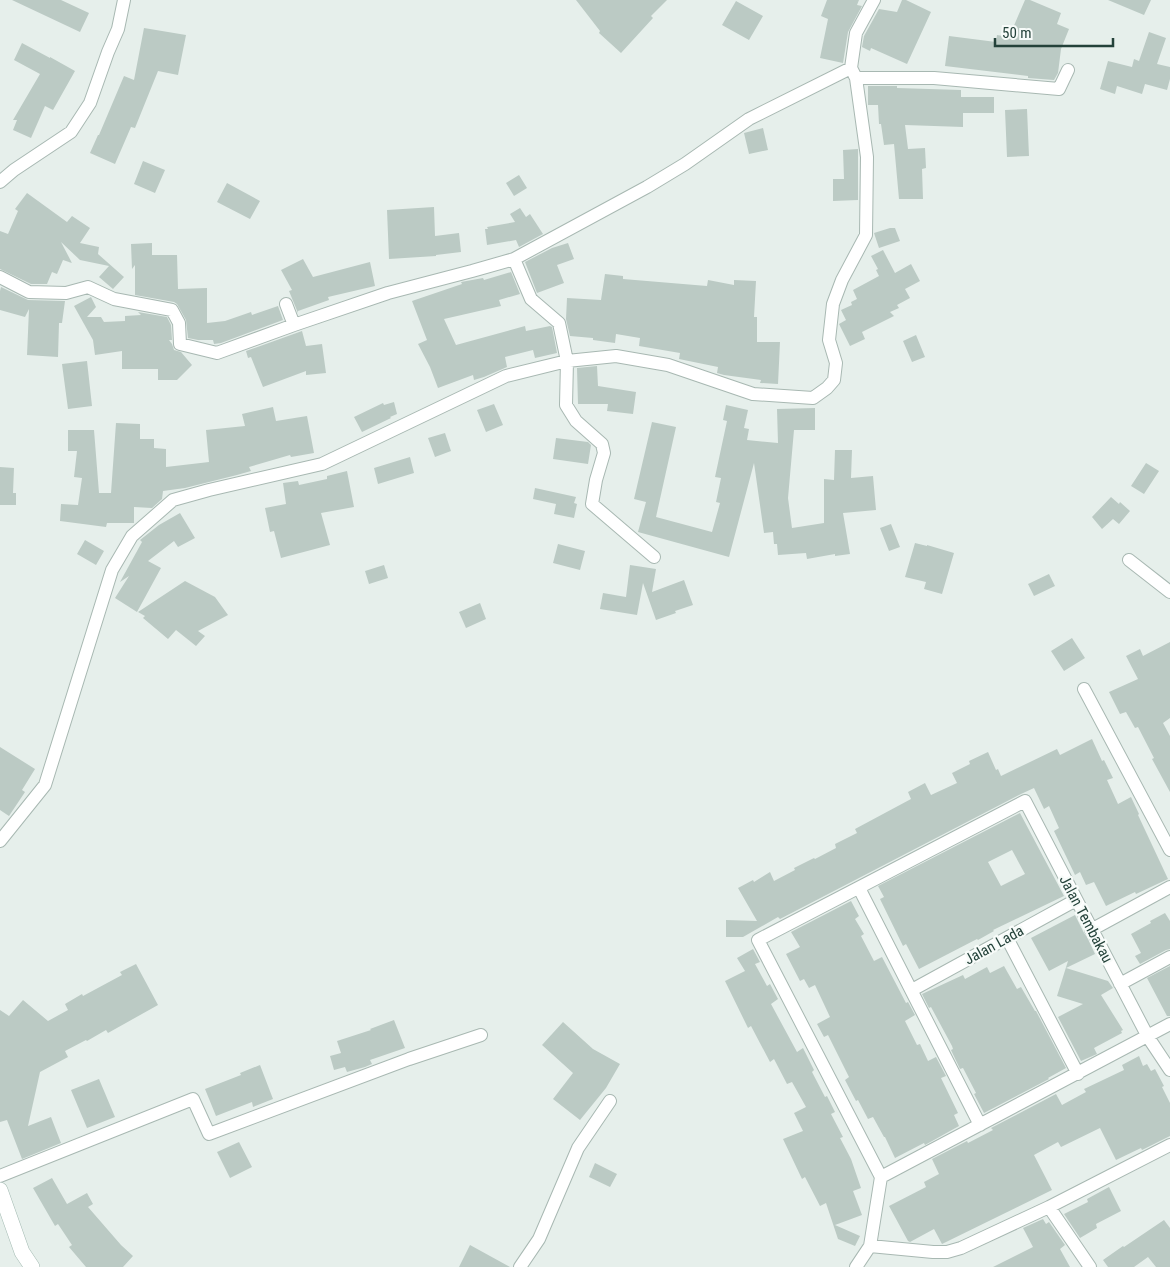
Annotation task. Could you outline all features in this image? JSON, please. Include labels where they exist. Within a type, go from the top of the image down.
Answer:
[{"type":"street","points":[[0,182],[14,170],[71,132],[90,103],[118,29],[124,0]]},
{"type":"street","points":[[0,841],[45,785],[112,570],[132,536],[173,500],[322,464],[506,376],[567,361],[616,356],[668,365],[754,394],[813,398],[828,388],[834,380],[836,363],[829,340],[833,304],[842,280],[866,235],[867,157],[853,73],[856,33],[874,0]]},
{"type":"street","points":[[0,277],[29,292],[66,293],[88,287],[114,299],[172,310],[179,323],[180,344],[217,354],[294,325],[388,294],[514,258],[647,188],[686,164],[749,119],[853,73],[1059,89],[1068,70]]},
{"type":"street","points":[[514,258],[532,299],[559,323],[567,361],[566,406],[576,422],[602,444],[604,453],[596,480],[592,504],[654,557]]},
{"type":"street","points":[[286,304],[294,325]]},
{"type":"street","points":[[1129,560],[1170,592]]},
{"type":"street","points":[[1084,689],[1170,850]]},
{"type":"street","name":"Jalan Tembakau","points":[[859,888],[1024,801],[1148,1037],[1170,1070]]},
{"type":"street","points":[[1092,930],[1170,887]]},
{"type":"street","points":[[856,1267],[870,1246],[881,1177],[758,940],[859,888],[980,1125]]},
{"type":"street","name":"Jalan Lada","points":[[912,990],[1076,900]]},
{"type":"street","points":[[1007,938],[1078,1074]]},
{"type":"street","points":[[1120,984],[1170,957]]},
{"type":"street","points":[[881,1177],[1170,1024]]},
{"type":"street","points":[[0,1176],[193,1098],[209,1134],[409,1059],[481,1035]]},
{"type":"street","points":[[520,1267],[539,1239],[578,1148],[610,1101]]},
{"type":"street","points":[[870,1246],[933,1252],[947,1252],[961,1248],[1049,1207],[1170,1146]]},
{"type":"street","points":[[0,1190],[22,1252],[32,1267]]},
{"type":"street","points":[[1049,1207],[1090,1267]]},
{"type":"building","points":[[12,0],[61,0],[89,13],[80,32]]},
{"type":"building","points":[[576,0],[667,0],[651,16],[653,18],[621,53],[599,33],[600,31]]},
{"type":"building","points":[[827,0],[859,0],[857,5],[862,6],[848,32],[843,63],[820,58],[828,19],[821,16]]},
{"type":"building","points":[[902,0],[906,0],[931,12],[907,64],[871,48],[870,51],[862,47],[864,36],[879,9],[897,12]]},
{"type":"building","points":[[1025,0],[1030,0],[1061,13],[1057,24],[1069,29],[1061,49],[1058,73],[1054,80],[945,66],[949,36],[996,42],[997,35],[1009,37]]},
{"type":"building","points":[[1108,0],[1151,0],[1144,15]]},
{"type":"building","points":[[736,1],[763,16],[749,40],[722,25]]},
{"type":"building","points":[[144,28],[186,35],[178,75],[158,71],[135,128],[131,127],[115,164],[90,153],[124,76],[134,80]]},
{"type":"building","points":[[1149,32],[1166,38],[1157,64],[1170,67],[1170,79],[1167,90],[1145,84],[1142,94],[1117,86],[1115,94],[1100,89],[1108,61],[1132,67],[1134,59],[1139,61]]},
{"type":"building","points":[[22,43],[75,71],[53,110],[45,106],[31,138],[13,130],[17,120],[13,120],[40,74],[14,60]]},
{"type":"building","points":[[868,86],[961,90],[961,97],[994,97],[994,113],[963,113],[963,127],[905,125],[908,149],[925,148],[926,168],[922,169],[923,199],[899,199],[894,144],[884,145],[881,124],[879,124],[878,105],[868,105]]},
{"type":"building","points":[[1027,109],[1029,156],[1007,157],[1005,110]]},
{"type":"building","points":[[763,128],[768,150],[749,154],[744,133]]},
{"type":"building","points":[[858,149],[858,200],[833,201],[833,179],[844,179],[843,150]]},
{"type":"building","points":[[143,161],[165,170],[155,193],[134,184]]},
{"type":"building","points":[[519,175],[527,188],[514,196],[506,183]]},
{"type":"building","points":[[227,183],[260,201],[250,219],[217,202]]},
{"type":"building","points":[[27,193],[67,222],[72,216],[90,228],[80,243],[99,247],[98,254],[124,277],[113,289],[99,277],[109,266],[80,260],[61,242],[72,263],[63,260],[57,274],[52,272],[47,284],[31,284],[0,269],[0,231],[8,234],[18,211],[15,209]]},
{"type":"building","points":[[434,207],[435,236],[459,233],[461,252],[436,256],[389,259],[387,210]]},
{"type":"building","points":[[520,208],[526,217],[530,214],[543,234],[519,247],[516,240],[487,245],[485,229],[515,222],[510,214]]},
{"type":"building","points":[[895,228],[900,241],[879,248],[874,233]]},
{"type":"building","points":[[152,243],[152,255],[177,255],[178,289],[207,288],[207,323],[225,321],[251,312],[252,315],[278,306],[283,320],[221,343],[214,344],[213,340],[188,338],[186,320],[177,304],[135,295],[135,265],[132,269],[131,244]]},
{"type":"building","points":[[568,243],[574,259],[557,265],[564,283],[537,293],[525,262],[552,248]]},
{"type":"building","points":[[883,250],[895,273],[911,264],[920,281],[905,289],[910,298],[897,305],[899,308],[890,312],[894,316],[862,332],[865,339],[850,346],[839,324],[846,320],[841,310],[852,305],[851,302],[857,299],[853,290],[879,276],[876,270],[878,269],[871,256]]},
{"type":"building","points":[[303,259],[313,277],[370,262],[375,286],[328,297],[329,300],[298,311],[298,313],[289,291],[292,290],[281,270]]},
{"type":"building","points":[[511,272],[520,294],[499,300],[501,306],[444,319],[456,345],[525,326],[526,331],[550,326],[552,327],[557,353],[535,358],[533,350],[505,357],[507,367],[484,377],[474,380],[473,375],[438,388],[418,344],[427,340],[412,301],[462,284],[461,282],[483,278],[484,280]]},
{"type":"building","points":[[605,274],[623,276],[623,279],[707,286],[708,280],[734,285],[734,280],[756,281],[754,317],[757,317],[757,342],[780,342],[778,384],[760,383],[761,380],[717,373],[718,367],[679,359],[680,353],[639,346],[640,338],[616,334],[615,343],[593,340],[593,338],[570,336],[566,319],[567,298],[601,300]]},
{"type":"building","points":[[1,287],[28,300],[65,301],[62,323],[59,323],[58,357],[27,355],[29,309],[25,317],[0,310]]},
{"type":"building","points":[[91,297],[96,307],[87,317],[101,317],[104,322],[125,321],[125,316],[141,315],[138,312],[167,317],[171,325],[172,340],[169,340],[174,350],[181,352],[192,365],[177,380],[158,380],[158,369],[122,369],[122,351],[95,355],[93,340],[74,306]]},
{"type":"building","points":[[302,331],[306,346],[322,344],[326,373],[306,375],[306,371],[263,387],[251,357],[248,358],[246,351]]},
{"type":"building","points":[[916,335],[925,357],[912,362],[903,341]]},
{"type":"building","points":[[87,361],[92,406],[68,409],[62,364]]},
{"type":"building","points":[[597,366],[598,386],[636,392],[633,414],[607,411],[608,404],[578,404],[577,368]]},
{"type":"building","points":[[394,402],[397,414],[362,432],[354,417],[383,403],[384,405]]},
{"type":"building","points":[[494,404],[503,425],[486,432],[477,410]]},
{"type":"building","points":[[726,405],[748,410],[744,428],[749,429],[747,440],[778,443],[777,409],[815,408],[815,430],[794,430],[788,498],[792,528],[824,523],[824,479],[834,480],[835,450],[852,450],[851,478],[873,476],[876,510],[843,513],[850,554],[835,556],[835,554],[807,559],[806,553],[778,555],[777,544],[774,544],[773,532],[764,533],[754,463],[729,557],[638,532],[646,502],[634,499],[652,422],[676,427],[656,517],[712,532],[720,503],[716,502],[721,478],[715,477],[727,421],[723,420]]},
{"type":"building","points":[[273,407],[276,421],[307,416],[314,453],[291,457],[290,455],[249,467],[251,471],[237,475],[185,488],[163,491],[162,499],[152,508],[134,507],[134,523],[107,523],[106,527],[60,521],[61,504],[78,505],[82,478],[74,477],[77,451],[68,451],[68,430],[94,430],[99,493],[111,493],[116,423],[140,424],[140,439],[154,439],[154,448],[166,449],[166,467],[209,462],[206,430],[245,426],[242,414]]},
{"type":"building","points":[[445,433],[451,451],[435,457],[428,438]]},
{"type":"building","points":[[556,438],[588,442],[591,445],[588,464],[553,459]]},
{"type":"building","points":[[410,457],[414,473],[378,484],[374,468]]},
{"type":"building","points":[[1146,463],[1159,471],[1144,494],[1131,486]]},
{"type":"building","points":[[0,467],[14,468],[13,493],[16,493],[16,505],[0,505]]},
{"type":"building","points":[[347,471],[354,507],[321,513],[330,545],[281,558],[274,531],[270,532],[265,508],[286,504],[283,483],[298,481],[299,485],[327,479],[327,476]]},
{"type":"building","points":[[535,488],[576,497],[574,503],[577,504],[574,518],[554,514],[556,504],[533,499]]},
{"type":"building","points":[[1111,497],[1130,511],[1119,524],[1113,519],[1102,529],[1092,517]]},
{"type":"building","points":[[180,513],[195,538],[178,547],[174,541],[148,561],[161,568],[137,612],[115,598],[129,576],[120,582],[142,542],[140,540],[159,525]]},
{"type":"building","points":[[891,524],[900,547],[889,551],[880,528]]},
{"type":"building","points":[[85,540],[104,551],[96,565],[77,554]]},
{"type":"building","points":[[915,543],[954,553],[942,594],[924,589],[926,582],[905,577]]},
{"type":"building","points":[[558,544],[585,551],[580,570],[553,563]]},
{"type":"building","points":[[384,565],[388,578],[369,584],[365,571]]},
{"type":"building","points":[[630,565],[656,569],[652,592],[684,580],[693,605],[656,620],[643,583],[637,615],[600,609],[603,593],[626,597]]},
{"type":"building","points":[[1049,574],[1055,586],[1034,596],[1028,584]]},
{"type":"building","points":[[185,581],[215,597],[228,615],[198,631],[205,636],[196,646],[176,630],[168,639],[143,618],[145,616],[138,612]]},
{"type":"building","points":[[480,603],[486,619],[466,628],[459,612]]},
{"type":"building","points":[[1072,638],[1085,658],[1064,671],[1051,651]]},
{"type":"building","points":[[1170,642],[1170,718],[1163,723],[1170,736],[1170,792],[1152,759],[1154,758],[1138,727],[1135,728],[1126,712],[1120,714],[1109,692],[1138,679],[1126,656],[1140,649],[1143,656]]},
{"type":"building","points":[[1092,739],[1102,761],[1104,760],[1113,778],[1107,780],[1118,804],[1131,797],[1168,879],[1106,906],[1094,882],[1086,885],[1080,872],[1075,875],[1054,831],[1059,828],[1049,806],[1044,809],[1034,788],[780,919],[778,917],[743,937],[726,937],[726,920],[757,921],[738,888],[753,880],[754,882],[770,872],[774,881],[795,870],[794,868],[836,848],[835,844],[857,833],[855,829],[911,799],[908,792],[925,783],[931,795],[957,783],[952,773],[970,764],[969,761],[988,752],[996,770],[998,769],[1001,776],[1057,749],[1060,755]]},
{"type":"building","points":[[0,747],[35,769],[22,790],[25,792],[9,816],[0,810]]},
{"type":"building","points":[[1020,813],[1064,896],[993,930],[978,940],[919,969],[906,944],[903,946],[880,899],[884,897],[878,886]],"holes":[[[1012,850],[1025,874],[1001,886],[988,862]]]},
{"type":"building","points":[[851,901],[859,916],[855,919],[864,934],[861,936],[874,961],[882,957],[906,1003],[908,1002],[915,1015],[905,1021],[917,1045],[920,1044],[928,1061],[936,1057],[946,1076],[941,1078],[958,1113],[954,1115],[959,1126],[925,1145],[924,1143],[895,1158],[873,1117],[868,1119],[858,1100],[856,1101],[845,1080],[849,1077],[828,1035],[824,1037],[817,1024],[830,1017],[815,985],[809,988],[804,979],[800,981],[786,954],[800,947],[791,932]]},
{"type":"building","points":[[1165,913],[1170,921],[1170,949],[1140,964],[1135,956],[1141,953],[1131,934]]},
{"type":"building","points":[[1075,915],[1095,954],[1066,968],[1108,981],[1113,988],[1101,995],[1123,1030],[1121,1031],[1122,1033],[1094,1048],[1097,1054],[1081,1061],[1058,1017],[1083,1004],[1057,996],[1068,961],[1049,971],[1031,938]]},
{"type":"building","points":[[753,949],[760,962],[755,964],[767,986],[770,984],[778,999],[771,1004],[797,1052],[803,1048],[814,1070],[812,1072],[835,1112],[831,1114],[843,1137],[840,1138],[851,1159],[861,1188],[853,1191],[862,1215],[835,1225],[860,1236],[855,1246],[838,1239],[826,1203],[820,1206],[805,1177],[802,1179],[783,1139],[803,1131],[794,1113],[806,1107],[792,1082],[787,1084],[774,1059],[770,1062],[751,1026],[748,1028],[725,981],[745,971],[737,958]]},
{"type":"building","points":[[136,964],[158,1005],[108,1033],[106,1030],[65,1051],[68,1057],[40,1072],[28,1126],[51,1117],[61,1143],[22,1159],[7,1120],[0,1122],[0,1010],[9,1016],[23,1000],[48,1021],[68,1010],[65,1004],[122,975],[120,972]]},
{"type":"building","points":[[1004,966],[1017,989],[1021,987],[1036,1011],[1066,1068],[984,1113],[963,1068],[960,1069],[951,1050],[953,1049],[952,1046],[922,994],[963,975],[965,979],[987,967],[990,973]]},
{"type":"building","points":[[1170,966],[1170,1016],[1167,1016],[1147,978]]},
{"type":"building","points":[[394,1020],[405,1048],[370,1060],[372,1064],[365,1067],[347,1072],[345,1067],[334,1070],[330,1056],[341,1053],[337,1041]]},
{"type":"building","points":[[563,1022],[593,1049],[620,1064],[606,1088],[580,1120],[553,1099],[573,1073],[542,1045]]},
{"type":"building","points":[[1139,1056],[1143,1066],[1147,1064],[1151,1071],[1155,1069],[1164,1086],[1162,1087],[1170,1103],[1170,1136],[1116,1160],[1100,1128],[1061,1147],[1058,1142],[1034,1155],[1052,1190],[942,1244],[934,1229],[910,1242],[908,1241],[889,1206],[926,1187],[924,1182],[939,1174],[932,1159],[993,1130],[991,1128],[1056,1094],[1062,1105],[1086,1092],[1084,1089],[1124,1070],[1122,1065]]},
{"type":"building","points":[[260,1065],[273,1099],[253,1107],[252,1102],[216,1116],[205,1089],[241,1075],[240,1073]]},
{"type":"building","points":[[99,1079],[115,1117],[87,1128],[71,1090]]},
{"type":"building","points":[[239,1142],[252,1167],[230,1178],[217,1152]]},
{"type":"building","points":[[595,1163],[617,1174],[610,1187],[589,1177]]},
{"type":"building","points":[[52,1178],[67,1204],[87,1193],[93,1204],[88,1207],[133,1256],[123,1267],[86,1267],[69,1247],[72,1245],[58,1224],[55,1226],[33,1188]]},
{"type":"building","points":[[1109,1187],[1121,1211],[1096,1224],[1097,1228],[1080,1238],[1064,1214],[1088,1202],[1087,1199]]},
{"type":"building","points":[[1043,1219],[1046,1224],[1049,1222],[1065,1245],[1060,1249],[1070,1267],[993,1267],[1033,1247],[1023,1228]]},
{"type":"building","points":[[1164,1220],[1170,1228],[1170,1267],[1156,1267],[1148,1257],[1134,1267],[1108,1267],[1103,1260]]},
{"type":"building","points":[[470,1245],[510,1267],[459,1267]]}]
